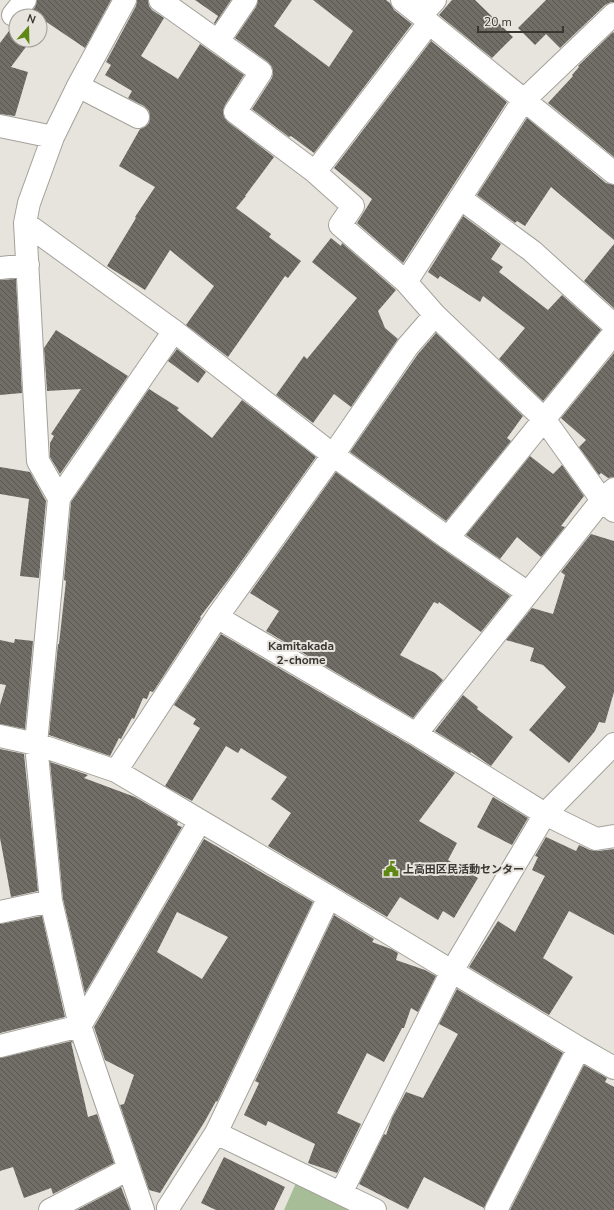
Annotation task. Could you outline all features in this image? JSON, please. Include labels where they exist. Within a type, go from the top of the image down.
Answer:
[{"type":"street","points":[[60,498],[38,461],[25,223],[29,203],[53,137],[78,86],[125,0]]},
{"type":"street","points":[[160,0],[261,72],[235,112],[315,172],[353,206],[340,226],[406,282],[435,315],[544,419],[610,500],[528,593],[416,734]]},
{"type":"street","points":[[218,41],[246,0]]},
{"type":"street","points":[[402,0],[428,13],[523,101],[614,173]]},
{"type":"street","points":[[315,172],[428,13]]},
{"type":"street","points":[[406,282],[523,101],[614,14]]},
{"type":"street","points":[[78,86],[138,117]]},
{"type":"street","points":[[0,126],[53,137]]},
{"type":"street","points":[[460,198],[532,251],[614,324]]},
{"type":"street","points":[[25,223],[174,331],[333,455],[448,538],[528,593]]},
{"type":"street","points":[[0,268],[28,265]]},
{"type":"street","points":[[116,771],[217,617],[333,455],[408,346],[435,315]]},
{"type":"street","points":[[143,1210],[80,1026],[51,901],[36,744],[60,498],[174,331]]},
{"type":"street","points":[[448,538],[614,333]]},
{"type":"street","points":[[217,617],[416,734],[545,814],[596,839],[614,836]]},
{"type":"street","points":[[0,736],[36,744],[116,771],[614,1068]]},
{"type":"street","points":[[341,1193],[452,971],[545,814],[614,744]]},
{"type":"street","points":[[0,1046],[80,1026],[200,821]]},
{"type":"street","points":[[168,1208],[216,1133],[329,897]]},
{"type":"street","points":[[0,912],[51,901]]},
{"type":"street","points":[[496,1210],[579,1048]]},
{"type":"street","points":[[216,1133],[375,1210]]},
{"type":"street","points":[[50,1210],[129,1169]]},
{"type":"green space","points":[[296,1183],[352,1210],[284,1210]]},
{"type":"building","points":[[37,0],[111,0],[85,48],[48,23],[48,8],[34,8]]},
{"type":"building","points":[[137,0],[148,0],[149,6],[152,10],[164,18],[141,56],[178,79],[200,44],[244,75],[225,105],[223,111],[224,117],[228,122],[274,157],[236,208],[271,234],[269,237],[301,261],[288,278],[285,276],[228,357],[186,325],[214,286],[170,250],[145,290],[107,266],[136,218],[135,217],[155,187],[119,166],[140,129],[149,123],[149,111],[144,106],[128,98],[132,91],[105,75],[111,65],[106,62],[136,6]]},
{"type":"building","points":[[195,0],[231,0],[215,24],[214,23],[218,16]]},
{"type":"building","points":[[258,0],[292,0],[274,26],[329,67],[353,31],[313,0],[386,0],[390,3],[394,10],[412,24],[314,153],[291,136],[289,137],[252,109],[272,78],[272,67],[268,62],[235,38],[256,7]]},
{"type":"building","points":[[452,0],[475,0],[513,37],[492,58],[439,15]]},
{"type":"building","points":[[546,0],[614,0],[614,2],[605,5],[560,48],[546,34],[535,45],[518,28]]},
{"type":"building","points":[[8,32],[8,48],[25,48],[11,67],[28,72],[15,116],[0,114],[0,43]]},
{"type":"building","points":[[613,32],[614,157],[548,103],[573,76],[572,75],[579,67],[578,66]]},
{"type":"building","points":[[431,41],[507,102],[403,263],[357,223],[372,199],[334,168]]},
{"type":"building","points":[[527,118],[606,183],[614,185],[614,240],[551,187],[525,226],[517,221],[515,223],[477,195]]},
{"type":"building","points":[[463,216],[501,244],[491,259],[503,267],[499,272],[548,310],[562,295],[601,330],[543,401],[499,359],[525,328],[483,296],[480,302],[440,276],[438,279],[428,272]]},
{"type":"building","points":[[331,238],[341,246],[342,243],[396,290],[378,311],[385,328],[398,339],[351,407],[334,394],[313,423],[276,395],[304,356],[307,359],[357,298],[312,262]]},
{"type":"building","points":[[614,244],[614,308],[584,281]]},
{"type":"building","points":[[16,279],[22,393],[0,395],[0,280]]},
{"type":"building","points":[[56,330],[128,376],[60,474],[50,457],[50,443],[54,436],[51,434],[81,389],[47,391],[44,348]]},
{"type":"building","points":[[436,333],[523,416],[507,438],[511,441],[446,521],[350,452],[418,354]]},
{"type":"building","points":[[177,349],[206,372],[198,383],[168,361]]},
{"type":"building","points":[[614,353],[614,477],[608,478],[601,473],[599,475],[579,447],[586,440],[561,418]]},
{"type":"building","points":[[149,389],[179,408],[177,410],[212,438],[242,400],[316,457],[200,617],[201,618],[153,692],[150,691],[147,699],[143,698],[134,719],[132,718],[121,739],[119,738],[110,756],[49,735],[66,581],[64,580],[71,502]]},
{"type":"building","points":[[530,456],[553,474],[562,465],[584,496],[561,526],[565,527],[541,557],[517,537],[500,559],[466,535]]},
{"type":"building","points":[[0,467],[30,472],[46,501],[39,578],[20,576],[29,499],[0,494]]},
{"type":"building","points":[[336,472],[510,596],[481,632],[439,602],[438,604],[434,602],[400,655],[435,673],[443,680],[413,718],[266,631],[279,611],[250,593]]},
{"type":"building","points":[[591,534],[614,541],[614,692],[605,723],[599,722],[595,731],[569,763],[529,730],[566,687],[543,665],[530,661],[534,648],[506,640],[532,608],[553,614],[565,575],[561,572]]},
{"type":"building","points":[[221,634],[455,773],[419,821],[457,843],[448,860],[478,878],[454,918],[443,911],[438,920],[400,897],[387,917],[268,846],[291,813],[271,799],[287,777],[241,748],[238,753],[226,746],[192,801],[165,786],[200,728],[193,724],[196,719],[174,705]]},
{"type":"building","points":[[15,639],[33,641],[25,729],[0,724],[0,705],[6,685],[0,684],[0,640],[14,643]]},
{"type":"building","points":[[463,695],[478,707],[477,709],[513,737],[491,766],[471,752],[470,753],[435,731]]},
{"type":"building","points":[[0,749],[24,754],[38,891],[11,897],[0,838]]},
{"type":"building","points":[[50,762],[88,775],[84,778],[135,797],[178,822],[177,825],[182,827],[85,993],[63,899]]},
{"type":"building","points":[[493,797],[528,818],[512,845],[477,827]]},
{"type":"building","points":[[546,837],[576,851],[579,845],[590,850],[598,851],[614,849],[614,935],[569,911],[543,958],[573,977],[549,1015],[469,967],[498,921],[515,932],[545,876],[532,870],[538,857],[535,856]]},
{"type":"building","points":[[204,839],[313,902],[217,1102],[216,1101],[160,1193],[149,1190],[120,1105],[124,1104],[134,1075],[105,1060],[94,1027]],"holes":[[[177,912],[228,937],[202,979],[157,952]]]},
{"type":"building","points":[[334,915],[374,939],[372,942],[398,953],[396,960],[425,970],[436,976],[418,1012],[411,1008],[404,1028],[402,1028],[384,1062],[367,1053],[337,1113],[361,1124],[337,1173],[308,1163],[315,1144],[268,1121],[266,1126],[244,1115],[259,1083],[255,1081]]},
{"type":"building","points":[[42,916],[65,1017],[0,1033],[0,924]]},
{"type":"building","points":[[457,989],[563,1053],[484,1208],[424,1177],[408,1209],[359,1184],[384,1134],[386,1135],[392,1118],[406,1092],[423,1098],[458,1034],[439,1024]]},
{"type":"building","points":[[72,1041],[88,1117],[97,1114],[114,1163],[53,1194],[51,1188],[24,1198],[13,1167],[0,1171],[0,1058]]},
{"type":"building","points":[[584,1065],[607,1078],[605,1082],[614,1087],[614,1210],[510,1210]]},
{"type":"building","points":[[224,1157],[285,1187],[274,1210],[216,1210],[201,1203]]},
{"type":"building","points":[[121,1187],[130,1210],[77,1210]]},
{"type":"place","name":"上高田区民活動センター","points":[[391,869]]},
{"type":"district","name":"Kamitakada 2-chome","points":[[301,653]]}]
